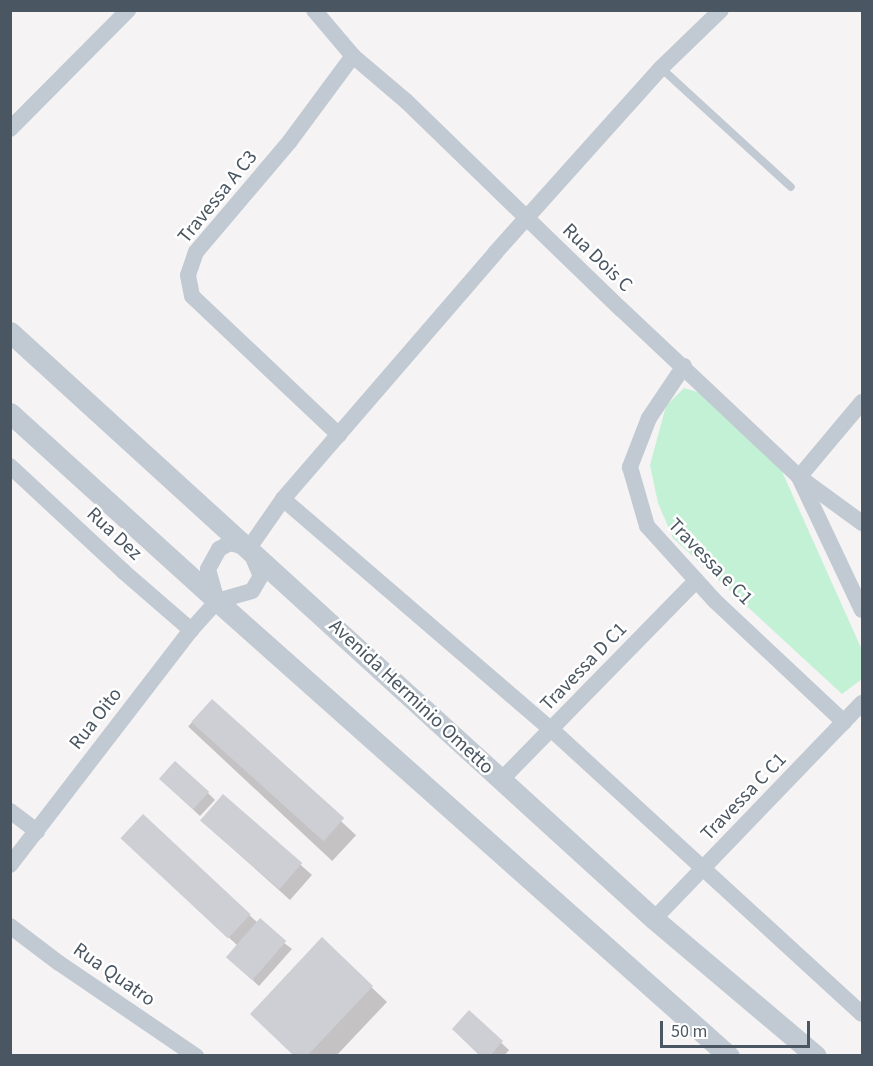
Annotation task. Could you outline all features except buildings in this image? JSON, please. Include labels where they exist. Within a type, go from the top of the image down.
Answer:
[{"type":"street","points":[[10,129],[128,10]]},
{"type":"street","name":"Rua Dois C","points":[[314,10],[353,56],[406,101],[799,477],[862,523]]},
{"type":"street","points":[[249,549],[283,499],[527,219],[661,68],[721,10]]},
{"type":"street","name":"Travessa A C3","points":[[339,435],[192,296],[188,275],[196,252],[290,141],[353,56]]},
{"type":"street","name":"Avenida Herminio Ometto","points":[[10,332],[654,919],[816,1056]]},
{"type":"street","name":"Travessa e C1","points":[[684,366],[649,418],[630,467],[647,526],[696,581],[844,722]]},
{"type":"street","points":[[862,402],[799,477],[862,610]]},
{"type":"street","points":[[10,413],[217,601],[729,1056]]},
{"type":"street","name":"Rua Dez","points":[[10,466],[124,572],[191,630]]},
{"type":"street","points":[[283,499],[552,730],[862,1014]]},
{"type":"street","points":[[230,543],[249,549],[261,576],[252,591],[217,601],[208,569],[219,549],[230,543]]},
{"type":"street","name":"Travessa D C1","points":[[501,780],[696,581]]},
{"type":"street","name":"Rua Oito","points":[[10,865],[191,630],[217,601]]},
{"type":"street","name":"Travessa C C1","points":[[654,919],[862,703]]},
{"type":"street","points":[[10,811],[37,831]]},
{"type":"street","name":"Rua Quatro","points":[[10,926],[59,963],[196,1056]]},
{"type":"lane","points":[[661,68],[791,187]]},
{"type":"green space","points":[[684,388],[701,393],[780,467],[862,650],[862,679],[842,694],[673,538],[658,503],[650,465],[666,406]]}]
